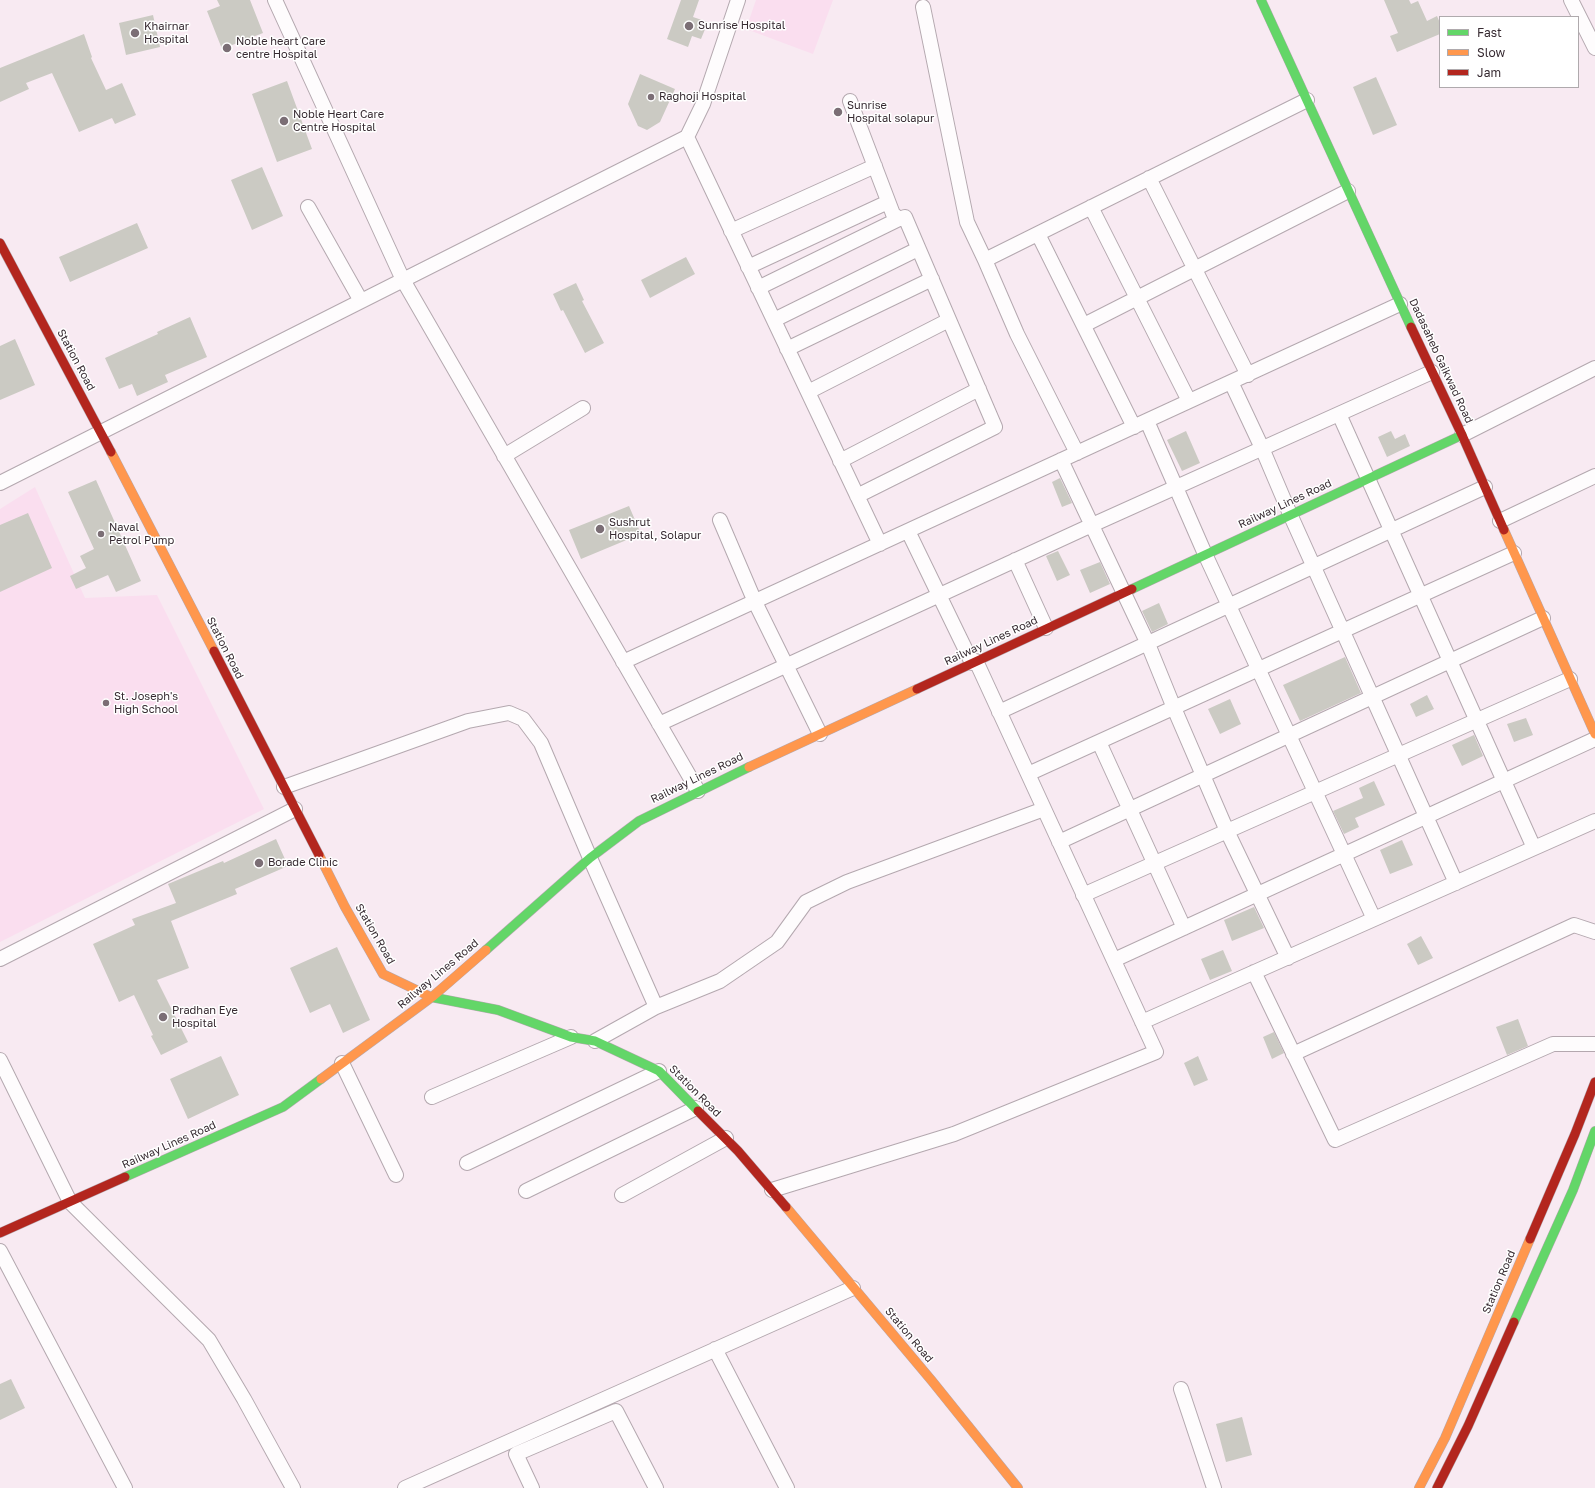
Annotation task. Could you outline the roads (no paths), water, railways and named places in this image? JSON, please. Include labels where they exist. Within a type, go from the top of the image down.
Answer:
[{"type":"street","points":[[275,0],[403,280],[698,790]]},
{"type":"street","points":[[0,483],[687,137],[703,104],[738,0]]},
{"type":"street","name":"Dadasaheb Gaikwad Road","points":[[1261,0],[1400,304],[1462,435],[1595,734]]},
{"type":"street","points":[[1571,0],[1595,48]]},
{"type":"street","points":[[923,7],[967,222],[1017,334],[1077,453]]},
{"type":"street","points":[[985,260],[1307,100]]},
{"type":"street","points":[[850,101],[888,202],[893,214],[899,219]]},
{"type":"street","points":[[687,137],[880,544]]},
{"type":"street","points":[[732,231],[875,166]]},
{"type":"street","points":[[1149,178],[1248,375]]},
{"type":"street","points":[[1084,325],[1348,191]]},
{"type":"street","points":[[748,267],[888,202]]},
{"type":"street","points":[[308,207],[361,301]]},
{"type":"street","points":[[1091,207],[1189,401]]},
{"type":"street","points":[[758,288],[899,219],[905,218],[995,427],[857,496]]},
{"type":"street","points":[[1038,234],[1134,427]]},
{"type":"street","name":"Station Road","points":[[0,243],[100,432],[346,907],[383,974],[432,997],[498,1010],[571,1038],[595,1041],[659,1071],[726,1138],[772,1190],[932,1381],[1018,1488]]},
{"type":"street","points":[[774,320],[918,249]]},
{"type":"street","points":[[787,349],[932,279]]},
{"type":"street","points":[[623,662],[1400,304]]},
{"type":"street","points":[[808,392],[949,320]]},
{"type":"street","points":[[1462,435],[1595,368]]},
{"type":"street","points":[[659,724],[1015,560],[1432,372]]},
{"type":"street","points":[[1231,382],[1262,448],[1342,631],[1456,883]]},
{"type":"street","points":[[840,461],[979,389]]},
{"type":"street","points":[[504,456],[583,408]]},
{"type":"street","points":[[1339,414],[1534,848]]},
{"type":"street","points":[[1147,421],[1205,554],[1374,919]]},
{"type":"street","name":"Railway Lines Road","points":[[0,1233],[283,1107],[432,997],[590,858],[639,821],[698,790],[1462,435]]},
{"type":"street","points":[[1061,460],[1148,644],[1227,831],[1288,958]]},
{"type":"street","points":[[1500,521],[1595,476]]},
{"type":"street","points":[[1000,712],[1485,487]]},
{"type":"street","points":[[720,520],[755,602],[820,734]]},
{"type":"street","points":[[772,1190],[954,1134],[1156,1052],[1000,712],[908,531]]},
{"type":"street","points":[[1028,774],[1514,553]]},
{"type":"street","points":[[1015,560],[1046,628]]},
{"type":"street","points":[[1059,842],[1543,618]]},
{"type":"street","points":[[1083,894],[1570,679]]},
{"type":"street","points":[[284,787],[468,721],[509,713],[523,719],[541,743],[656,1006]]},
{"type":"street","points":[[1114,960],[1595,740]]},
{"type":"street","points":[[1099,742],[1184,928]]},
{"type":"street","points":[[0,959],[295,809]]},
{"type":"street","points":[[595,1041],[656,1006],[720,981],[777,942],[806,902],[847,882],[1044,809]]},
{"type":"street","points":[[1142,1022],[1595,821]]},
{"type":"street","points":[[1294,1054],[1574,925],[1595,932]]},
{"type":"street","points":[[1254,972],[1335,1140],[1553,1044],[1595,1044]]},
{"type":"street","points":[[432,1097],[571,1038]]},
{"type":"street","points":[[0,1060],[70,1202],[209,1340],[244,1399],[293,1488]]},
{"type":"street","points":[[342,1063],[396,1175]]},
{"type":"street","points":[[467,1163],[659,1071]]},
{"type":"street","name":"Station Road","points":[[1419,1488],[1448,1431],[1575,1134],[1595,1082]]},
{"type":"street","points":[[526,1191],[696,1108]]},
{"type":"street","points":[[1437,1488],[1468,1426],[1573,1190],[1595,1131]]},
{"type":"street","points":[[622,1195],[726,1138]]},
{"type":"street","points":[[0,1251],[125,1488]]},
{"type":"street","points":[[405,1488],[853,1288]]},
{"type":"street","points":[[715,1349],[787,1488]]},
{"type":"street","points":[[1181,1389],[1214,1488]]},
{"type":"street","points":[[532,1488],[516,1454],[616,1411],[656,1488]]},
{"type":"place","name":"Sunrise Hospital","points":[[689,26]]},
{"type":"place","name":"Khairnar Hospital","points":[[135,33]]},
{"type":"place","name":"Noble heart Care centre Hospital","points":[[227,48]]},
{"type":"place","name":"Raghoji Hospital","points":[[651,97]]},
{"type":"place","name":"Sunrise Hospital solapur","points":[[838,112]]},
{"type":"place","name":"Noble Heart Care Centre Hospital","points":[[284,121]]},
{"type":"place","name":"Sushrut Hospital, Solapur","points":[[600,529]]},
{"type":"place","name":"Naval Petrol Pump","points":[[101,534]]},
{"type":"place","name":"St. Joseph's High School","points":[[106,703]]},
{"type":"place","name":"Borade Clinic","points":[[259,863]]},
{"type":"place","name":"Pradhan Eye Hospital","points":[[163,1017]]}]
